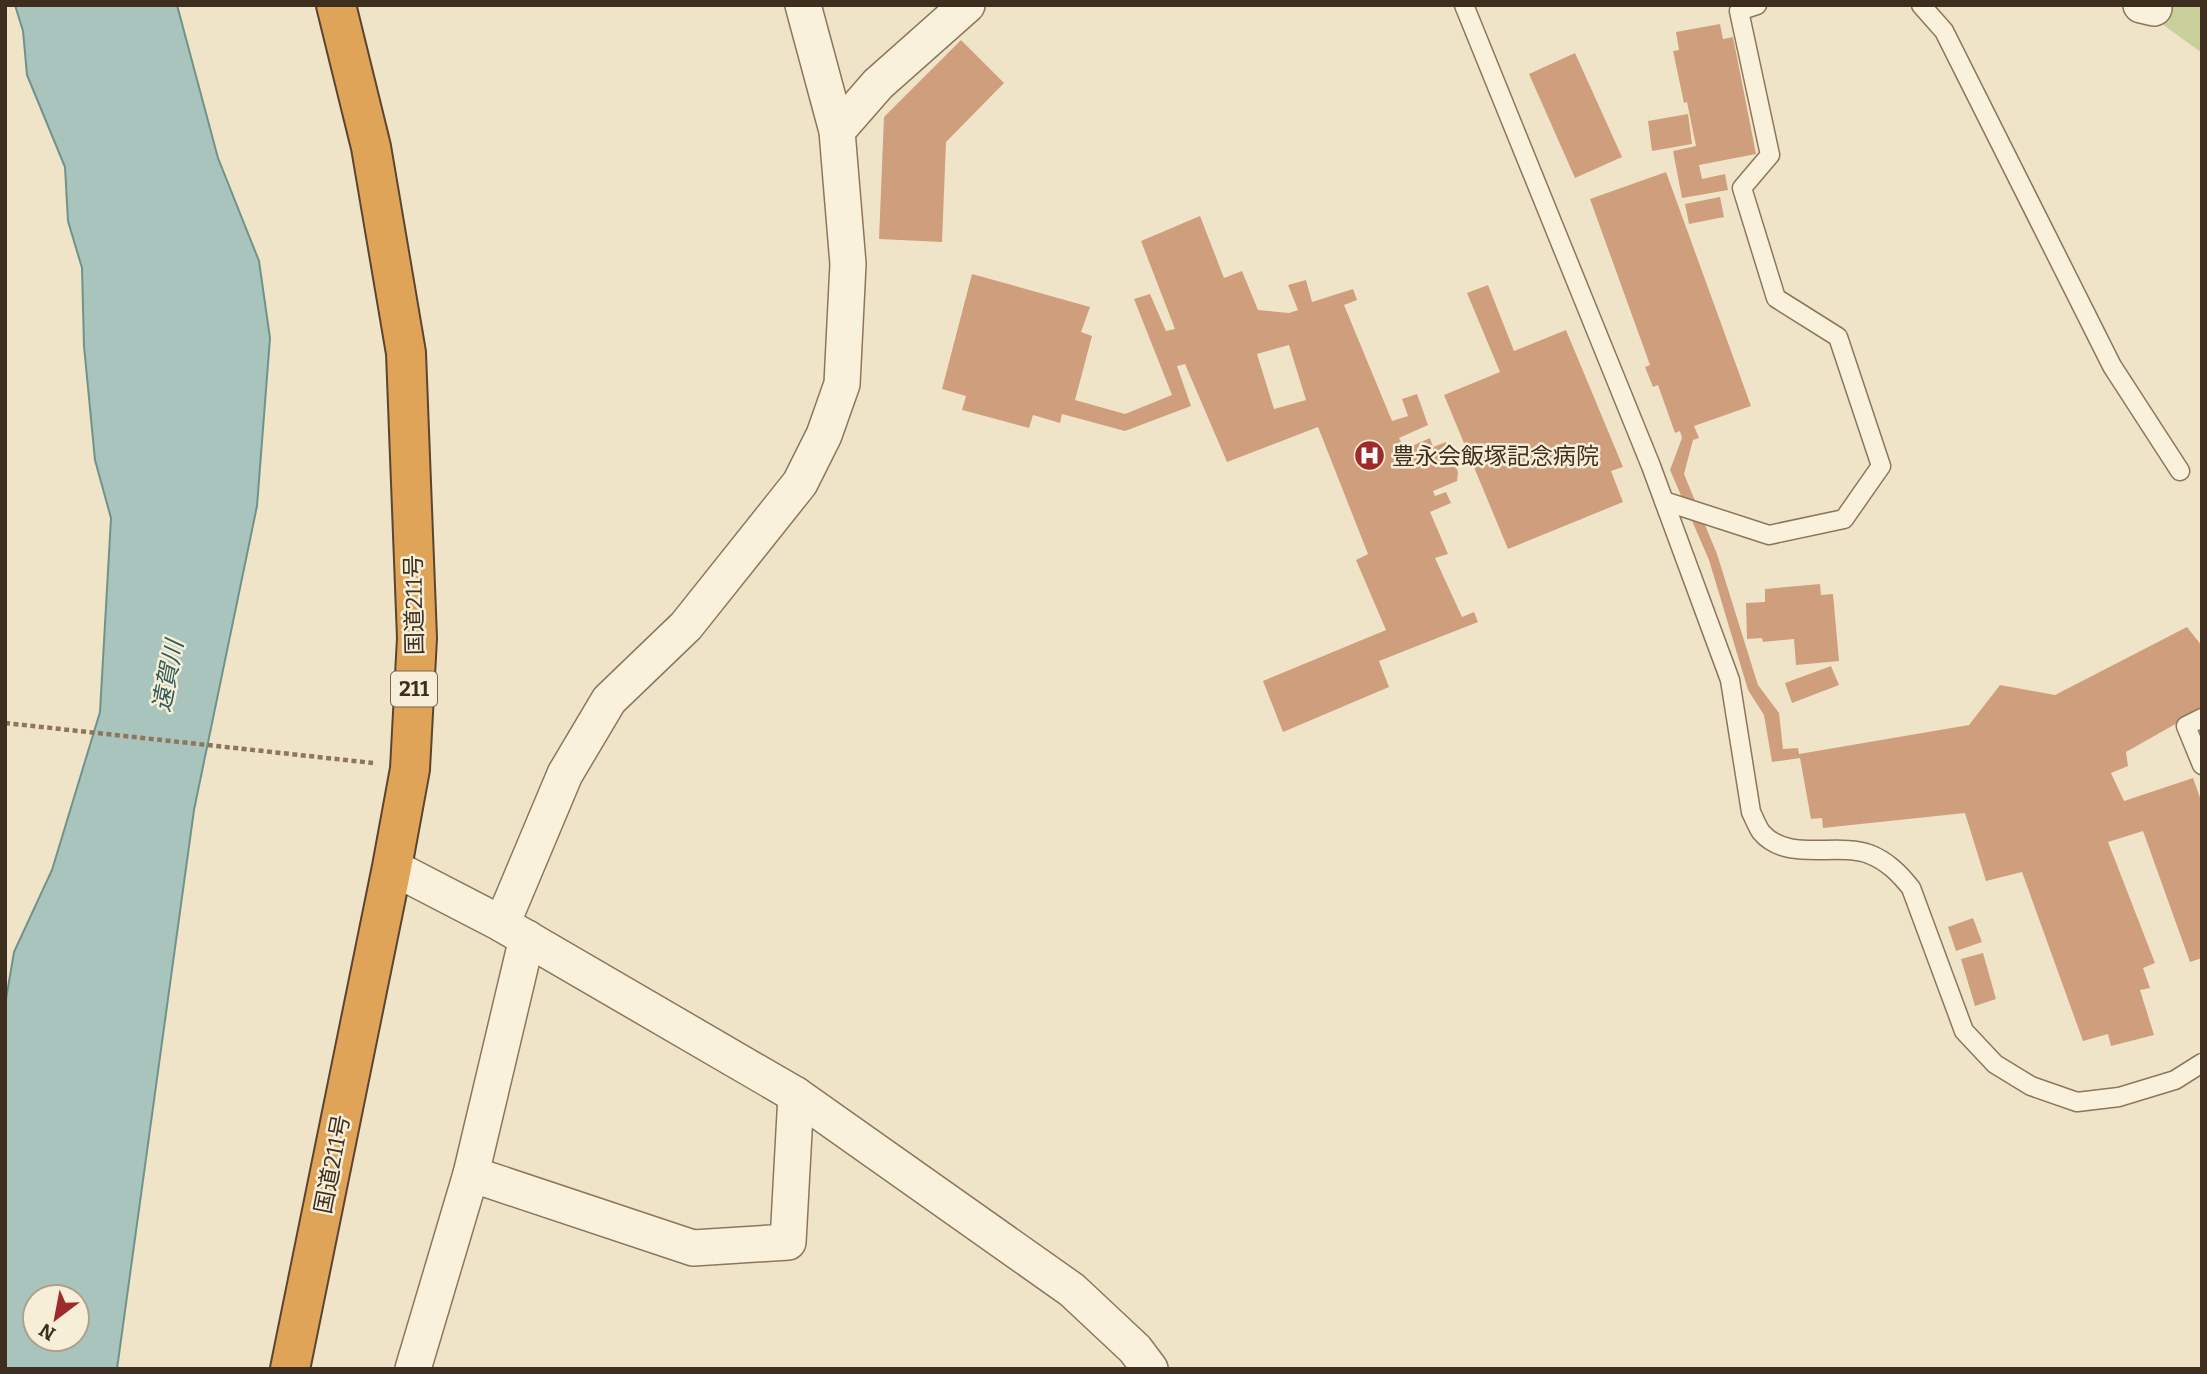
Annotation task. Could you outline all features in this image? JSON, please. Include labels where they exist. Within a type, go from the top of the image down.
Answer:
[{"type":"highway","name":"国道211号","points":[[290,1369],[410,769],[417,638],[405,353],[371,147],[336,5]]},
{"type":"street","points":[[413,1369],[471,1174],[514,931],[565,774],[609,699],[695,616],[800,483],[824,435],[842,384],[848,264],[836,131],[803,5]]},
{"type":"street","points":[[836,131],[878,84],[967,5]]},
{"type":"street","points":[[392,867],[514,931],[796,1095],[1072,1290],[1135,1349],[1150,1369]]},
{"type":"street","points":[[471,1174],[693,1248],[788,1241],[796,1095]]},
{"type":"lane","points":[[1464,5],[1664,500],[1730,680],[1751,812],[1761,831],[1776,844],[1798,849],[1870,854],[1896,869],[1911,888],[1965,1031],[1995,1063],[2031,1086],[2077,1102],[2119,1097],[2175,1080],[2202,1063]]},
{"type":"lane","points":[[1664,500],[1769,535],[1844,519],[1881,466],[1838,337],[1776,298],[1742,188],[1770,155],[1739,11],[1757,5]]},
{"type":"lane","points":[[1921,5],[1944,31],[2112,366],[2180,471]]},
{"type":"lane","points":[[2202,718],[2186,726],[2202,765]]},
{"type":"path","points":[[5,723],[380,764]]},
{"type":"green space","points":[[2170,5],[2202,5],[2202,53],[2158,21]]},
{"type":"water","name":"遠賀川","points":[[15,5],[177,5],[218,158],[259,261],[270,338],[257,506],[194,810],[117,1369],[5,1369],[5,1005],[14,952],[52,870],[100,712],[111,518],[95,460],[84,346],[82,268],[68,221],[65,167],[27,75],[23,31]]},
{"type":"building","points":[[1720,24],[1723,39],[1733,37],[1756,154],[1699,165],[1702,179],[1725,174],[1728,190],[1682,198],[1673,151],[1696,146],[1673,51],[1679,50],[1676,32]]},
{"type":"building","points":[[961,40],[1004,83],[946,142],[942,242],[879,239],[884,117]]},
{"type":"building","points":[[1575,53],[1622,157],[1575,178],[1529,74]]},
{"type":"building","points":[[1688,114],[1692,144],[1652,151],[1648,121]]},
{"type":"building","points":[[1666,172],[1751,406],[1694,426],[1699,438],[1693,440],[1684,474],[1717,554],[1758,685],[1779,713],[1783,749],[1798,748],[1799,754],[1969,725],[2000,685],[2055,695],[2187,627],[2202,646],[2202,709],[2126,752],[2128,766],[2111,773],[2124,801],[2193,778],[2202,803],[2202,958],[2190,962],[2143,831],[2108,842],[2155,963],[2143,968],[2150,988],[2140,990],[2154,1035],[2111,1046],[2108,1034],[2083,1041],[2022,872],[1986,881],[1965,813],[1823,828],[1822,818],[1811,819],[1800,758],[1772,762],[1764,715],[1748,690],[1709,560],[1670,470],[1682,438],[1680,431],[1675,433],[1658,385],[1653,387],[1645,367],[1650,365],[1590,199]]},
{"type":"building","points":[[1720,197],[1724,217],[1689,224],[1685,204]]},
{"type":"building","points":[[1200,216],[1224,278],[1242,271],[1258,310],[1289,313],[1298,310],[1288,285],[1306,280],[1312,302],[1353,289],[1357,300],[1344,305],[1392,421],[1408,416],[1402,399],[1417,394],[1428,425],[1399,438],[1405,449],[1430,438],[1433,447],[1446,442],[1458,472],[1457,481],[1433,491],[1435,496],[1446,492],[1451,503],[1430,512],[1448,554],[1435,558],[1462,617],[1474,612],[1478,622],[1379,661],[1389,687],[1283,732],[1263,681],[1386,630],[1356,560],[1368,554],[1318,427],[1227,462],[1185,364],[1177,366],[1191,406],[1125,431],[1062,414],[1060,423],[1033,415],[1029,428],[962,410],[966,396],[942,389],[972,274],[1090,307],[1081,332],[1092,336],[1075,400],[1125,414],[1172,395],[1134,299],[1150,294],[1166,331],[1175,329],[1141,241]],"holes":[[[1289,345],[1306,400],[1274,409],[1257,354]]]},
{"type":"building","points":[[1488,285],[1514,351],[1566,330],[1623,467],[1611,471],[1623,502],[1508,549],[1444,395],[1500,372],[1467,293]]},
{"type":"building","points":[[1820,584],[1821,595],[1833,594],[1839,661],[1796,665],[1794,639],[1763,642],[1762,638],[1747,639],[1746,603],[1765,602],[1765,589]]},
{"type":"building","points":[[1831,666],[1839,685],[1792,703],[1785,683]]},
{"type":"building","points":[[1973,918],[1982,942],[1956,951],[1948,927]]},
{"type":"building","points":[[1983,953],[1996,999],[1975,1006],[1961,959]]},
{"type":"place","name":"豊永会飯塚記念病院","points":[[1369,456]]}]
